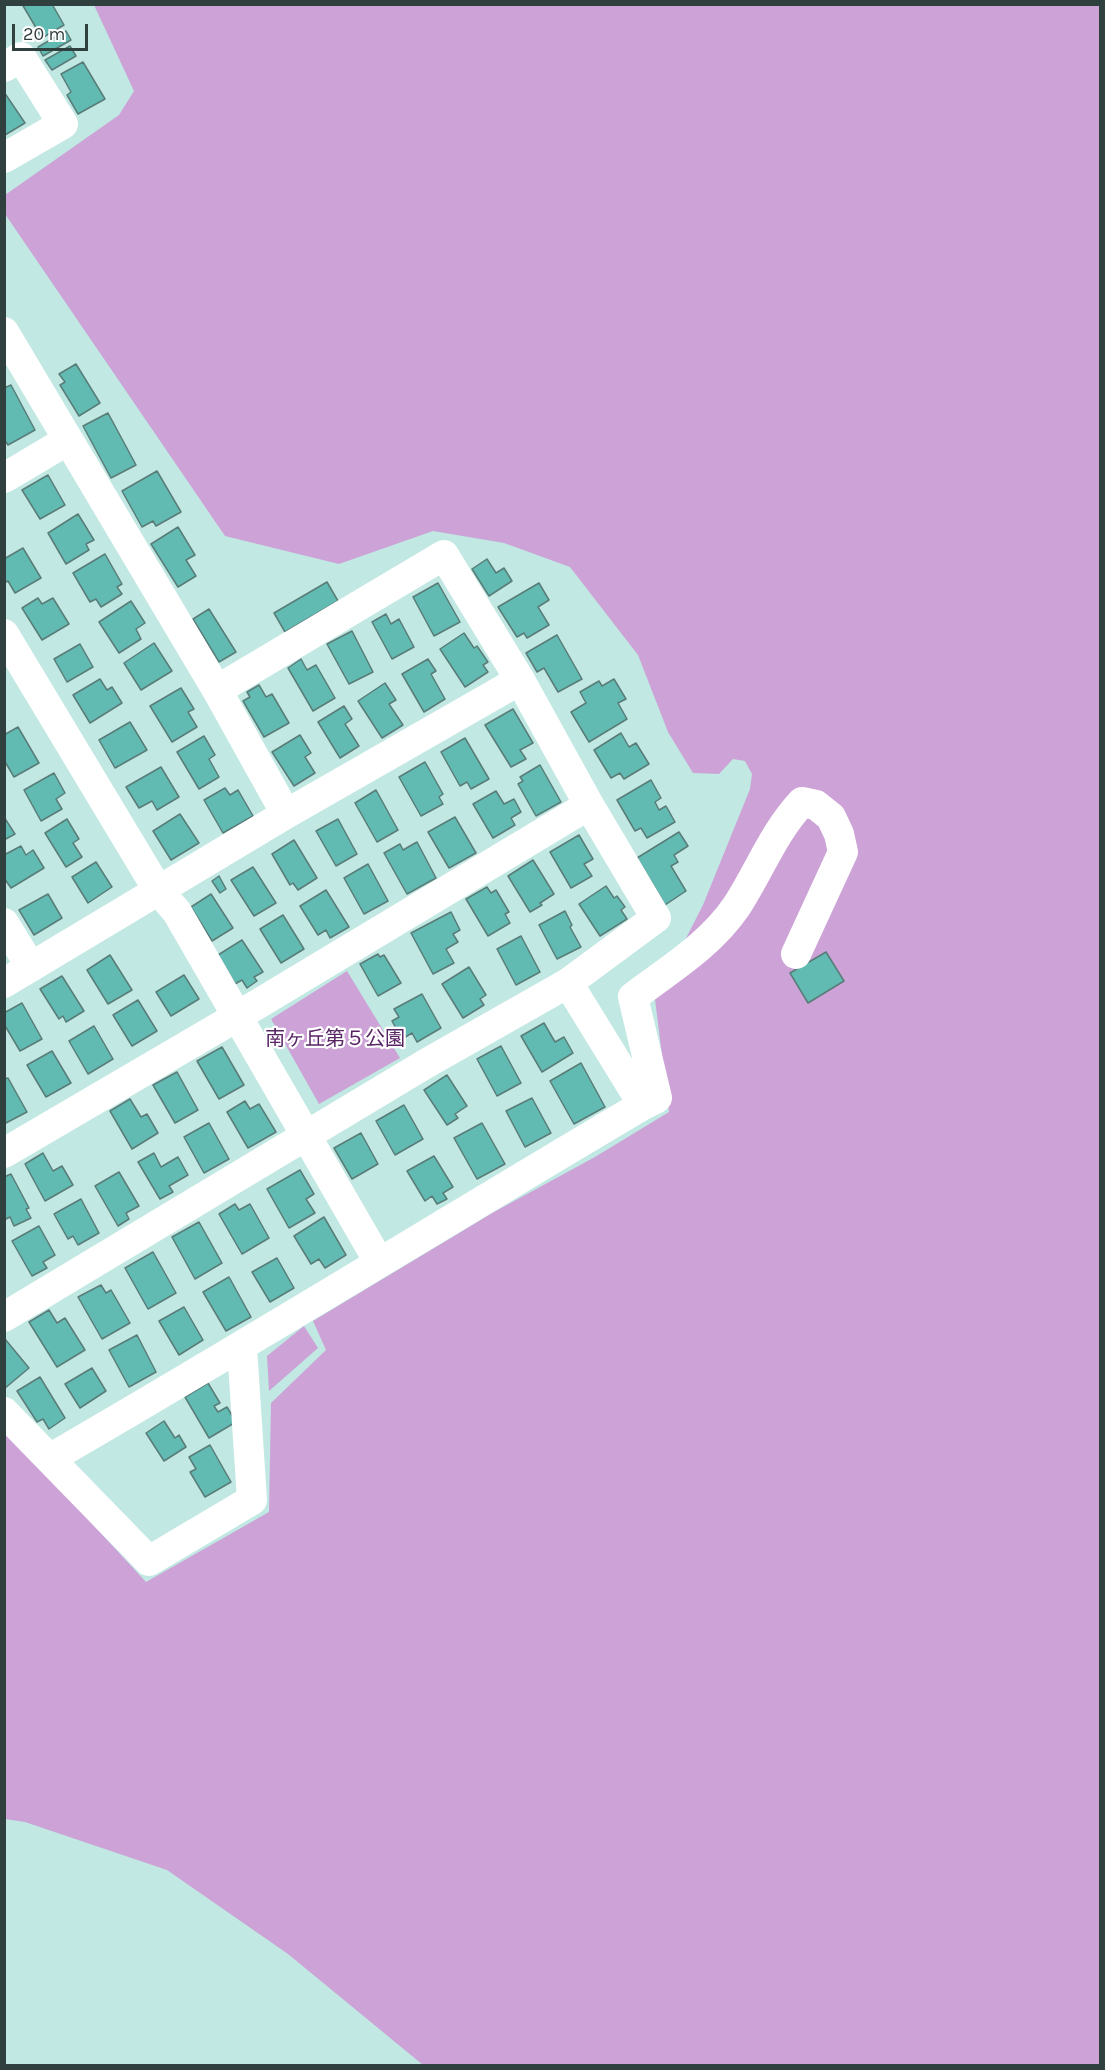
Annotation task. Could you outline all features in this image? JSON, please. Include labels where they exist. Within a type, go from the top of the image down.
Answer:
[{"type":"street","points":[[4,67],[21,57],[63,124],[4,158]]},
{"type":"street","points":[[4,332],[217,690],[286,814]]},
{"type":"street","points":[[4,478],[68,440]]},
{"type":"street","points":[[4,1317],[427,1063],[568,983],[656,918],[589,805],[520,680],[444,555],[217,690]]},
{"type":"street","points":[[4,634],[158,890],[177,912],[378,1262]]},
{"type":"street","points":[[4,983],[286,814],[520,680]]},
{"type":"street","points":[[51,1458],[242,1347],[378,1262],[657,1098],[633,997],[712,937],[736,907],[786,819],[802,802],[816,805],[831,817],[839,834],[843,852],[796,954]]},
{"type":"street","points":[[4,1153],[238,1016],[589,805]]},
{"type":"street","points":[[4,923],[31,967]]},
{"type":"street","points":[[568,983],[643,1105]]},
{"type":"street","points":[[4,1412],[149,1561],[252,1500],[242,1347]]},
{"type":"green space","points":[[94,5],[1100,5],[1100,2065],[423,2065],[288,1954],[167,1870],[25,1822],[5,1819],[4,1432],[34,1461],[146,1582],[269,1512],[271,1403],[326,1350],[313,1321],[494,1212],[595,1157],[669,1112],[655,999],[703,905],[750,789],[752,774],[745,761],[733,759],[719,774],[693,773],[668,732],[638,655],[570,567],[504,543],[433,531],[339,564],[225,536],[5,214],[5,195],[119,115],[134,91]]},
{"type":"green space","name":"南ヶ丘第５公園","points":[[347,971],[400,1058],[319,1104],[271,1019]]},
{"type":"green space","points":[[304,1326],[318,1348],[269,1391],[267,1356]]},
{"type":"building","points":[[22,4],[52,4],[64,25],[42,38]]},
{"type":"building","points":[[66,31],[71,40],[43,56],[38,47]]},
{"type":"building","points":[[70,46],[76,56],[52,70],[45,60]]},
{"type":"building","points":[[83,62],[105,99],[78,114],[67,95],[71,92],[61,74]]},
{"type":"building","points":[[4,92],[25,123],[5,135],[4,134]]},
{"type":"building","points":[[76,364],[100,403],[79,416],[60,385],[65,382],[59,374]]},
{"type":"building","points":[[11,385],[35,430],[8,445],[4,439],[4,388]]},
{"type":"building","points":[[108,413],[136,465],[111,478],[83,426]]},
{"type":"building","points":[[157,471],[181,512],[156,526],[153,521],[142,527],[122,491]]},
{"type":"building","points":[[48,475],[65,505],[40,519],[22,490]]},
{"type":"building","points":[[78,514],[94,540],[86,544],[89,550],[66,564],[48,533]]},
{"type":"building","points":[[178,527],[195,555],[186,560],[196,576],[178,587],[151,544]]},
{"type":"building","points":[[23,548],[41,578],[15,593],[8,581],[4,583],[4,559]]},
{"type":"building","points":[[105,554],[122,584],[117,587],[122,594],[101,607],[96,599],[90,602],[73,573]]},
{"type":"building","points":[[487,559],[496,573],[504,568],[512,581],[489,596],[472,569]]},
{"type":"building","points":[[327,582],[338,601],[285,632],[274,613]]},
{"type":"building","points":[[438,583],[460,622],[434,636],[413,597]]},
{"type":"building","points":[[539,583],[549,600],[538,607],[549,625],[527,638],[524,633],[517,637],[498,607]]},
{"type":"building","points":[[38,598],[42,604],[53,598],[69,624],[42,640],[22,608]]},
{"type":"building","points":[[131,601],[145,623],[136,629],[141,639],[119,653],[99,622]]},
{"type":"building","points":[[209,609],[236,652],[219,662],[193,619]]},
{"type":"building","points":[[386,614],[391,624],[399,619],[414,647],[392,659],[372,622]]},
{"type":"building","points":[[352,631],[373,672],[349,684],[327,644]]},
{"type":"building","points":[[464,633],[474,648],[477,646],[488,662],[483,665],[488,672],[465,687],[440,649]]},
{"type":"building","points":[[557,635],[582,679],[558,692],[544,668],[537,672],[526,653]]},
{"type":"building","points":[[154,643],[172,671],[141,690],[124,663]]},
{"type":"building","points":[[80,644],[93,667],[67,682],[54,659]]},
{"type":"building","points":[[301,659],[307,670],[316,665],[335,698],[313,711],[288,668]]},
{"type":"building","points":[[428,659],[436,671],[431,674],[445,699],[424,712],[402,674]]},
{"type":"building","points":[[100,679],[107,690],[112,687],[122,703],[90,723],[73,695]]},
{"type":"building","points":[[614,679],[626,699],[618,703],[627,719],[589,742],[571,712],[586,703],[580,692],[599,681],[602,686]]},
{"type":"building","points":[[385,683],[396,700],[389,704],[403,725],[382,738],[358,701]]},
{"type":"building","points":[[259,685],[266,697],[272,694],[289,723],[264,737],[243,701],[250,697],[247,692]]},
{"type":"building","points":[[181,688],[194,709],[188,712],[197,727],[172,742],[150,706]]},
{"type":"building","points":[[344,706],[352,719],[345,724],[359,746],[340,758],[318,722]]},
{"type":"building","points":[[513,709],[533,743],[520,750],[526,759],[511,767],[485,725]]},
{"type":"building","points":[[130,722],[147,750],[115,768],[99,740]]},
{"type":"building","points":[[18,727],[39,763],[14,777],[4,760],[4,735]]},
{"type":"building","points":[[621,733],[629,747],[636,743],[649,764],[624,779],[620,773],[611,778],[594,750]]},
{"type":"building","points":[[300,735],[311,753],[305,757],[315,773],[294,786],[272,752]]},
{"type":"building","points":[[204,736],[215,755],[209,759],[219,777],[199,789],[177,752]]},
{"type":"building","points":[[465,738],[489,779],[471,789],[467,782],[460,786],[441,752]]},
{"type":"building","points":[[425,762],[443,794],[439,797],[443,804],[421,816],[399,777]]},
{"type":"building","points":[[540,765],[561,802],[536,816],[518,784],[523,781],[520,777]]},
{"type":"building","points":[[161,767],[179,797],[157,810],[152,801],[139,808],[126,787]]},
{"type":"building","points":[[54,773],[65,793],[56,799],[62,809],[41,821],[24,790]]},
{"type":"building","points":[[651,780],[661,798],[655,802],[659,810],[666,806],[675,822],[647,838],[641,828],[635,831],[617,800]]},
{"type":"building","points":[[225,788],[230,795],[238,790],[253,816],[223,833],[204,800]]},
{"type":"building","points":[[376,790],[398,830],[377,842],[355,803]]},
{"type":"building","points":[[496,791],[504,804],[514,799],[521,812],[511,818],[515,825],[493,838],[473,804]]},
{"type":"building","points":[[180,814],[199,843],[171,860],[153,831]]},
{"type":"building","points":[[4,817],[15,834],[4,840]]},
{"type":"building","points":[[455,817],[476,853],[449,868],[428,832]]},
{"type":"building","points":[[67,819],[79,839],[73,843],[82,857],[66,867],[45,833]]},
{"type":"building","points":[[338,819],[357,854],[336,866],[316,831]]},
{"type":"building","points":[[679,832],[688,846],[674,855],[678,862],[671,866],[686,891],[665,905],[637,858]]},
{"type":"building","points":[[579,835],[593,859],[584,864],[592,876],[571,888],[550,852]]},
{"type":"building","points":[[294,840],[317,878],[298,890],[293,883],[290,885],[272,854]]},
{"type":"building","points":[[417,842],[436,878],[407,894],[384,853],[400,844],[403,850]]},
{"type":"building","points":[[21,846],[26,855],[33,850],[44,868],[11,888],[4,878],[4,855]]},
{"type":"building","points":[[533,860],[554,894],[530,912],[508,876]]},
{"type":"building","points":[[96,862],[112,887],[88,903],[72,877]]},
{"type":"building","points":[[368,864],[388,901],[364,914],[344,878]]},
{"type":"building","points":[[253,867],[276,903],[254,916],[231,880]]},
{"type":"building","points":[[219,876],[226,889],[220,893],[212,881]]},
{"type":"building","points":[[606,886],[614,898],[617,896],[625,907],[621,910],[627,919],[600,936],[579,904]]},
{"type":"building","points":[[487,887],[491,893],[496,890],[509,912],[505,914],[510,923],[488,936],[466,899]]},
{"type":"building","points":[[326,890],[349,927],[330,938],[326,930],[318,935],[300,906]]},
{"type":"building","points":[[48,894],[62,918],[34,935],[19,910]]},
{"type":"building","points":[[211,894],[233,928],[212,941],[191,907]]},
{"type":"building","points":[[565,911],[572,925],[570,927],[581,947],[557,959],[539,925]]},
{"type":"building","points":[[451,912],[460,930],[453,934],[458,942],[446,949],[454,963],[433,974],[411,933]]},
{"type":"building","points":[[283,915],[304,949],[281,963],[260,929]]},
{"type":"building","points":[[521,936],[540,972],[516,985],[497,949]]},
{"type":"building","points":[[242,940],[263,972],[254,977],[257,981],[247,988],[242,980],[235,984],[218,955]]},
{"type":"building","points":[[826,952],[844,981],[808,1003],[790,973]]},
{"type":"building","points":[[378,954],[380,957],[384,955],[401,983],[378,996],[360,964]]},
{"type":"building","points":[[110,955],[132,990],[108,1004],[87,970]]},
{"type":"building","points":[[469,967],[486,995],[480,999],[484,1005],[463,1018],[442,984]]},
{"type":"building","points":[[184,975],[199,999],[171,1016],[156,992]]},
{"type":"building","points":[[62,976],[84,1011],[66,1022],[63,1016],[59,1019],[40,989]]},
{"type":"building","points":[[422,994],[441,1028],[417,1042],[412,1033],[402,1039],[392,1021],[399,1017],[394,1009]]},
{"type":"building","points":[[138,1000],[157,1031],[132,1046],[113,1015]]},
{"type":"building","points":[[22,1003],[42,1039],[20,1051],[4,1024],[4,1013]]},
{"type":"building","points":[[544,1023],[555,1042],[564,1037],[573,1053],[542,1072],[521,1036]]},
{"type":"building","points":[[94,1026],[113,1059],[88,1074],[69,1041]]},
{"type":"building","points":[[501,1046],[521,1083],[497,1096],[477,1059]]},
{"type":"building","points":[[222,1047],[244,1085],[219,1099],[197,1061]]},
{"type":"building","points":[[52,1051],[71,1083],[46,1097],[27,1065]]},
{"type":"building","points":[[581,1063],[605,1107],[574,1124],[550,1081]]},
{"type":"building","points":[[177,1072],[198,1110],[175,1123],[153,1085]]},
{"type":"building","points":[[447,1075],[467,1106],[455,1114],[458,1118],[447,1125],[424,1090]]},
{"type":"building","points":[[8,1078],[27,1112],[4,1124],[4,1079]]},
{"type":"building","points":[[532,1098],[551,1133],[525,1147],[506,1111]]},
{"type":"building","points":[[130,1099],[141,1117],[147,1114],[158,1133],[132,1149],[110,1111]]},
{"type":"building","points":[[245,1101],[250,1109],[259,1104],[276,1132],[248,1148],[227,1112]]},
{"type":"building","points":[[404,1105],[423,1139],[395,1155],[376,1121]]},
{"type":"building","points":[[209,1123],[229,1159],[204,1173],[184,1137]]},
{"type":"building","points":[[482,1123],[505,1164],[477,1179],[454,1138]]},
{"type":"building","points":[[361,1133],[378,1164],[352,1179],[334,1148]]},
{"type":"building","points":[[43,1153],[53,1171],[62,1166],[73,1185],[45,1201],[25,1164]]},
{"type":"building","points":[[154,1153],[161,1167],[178,1157],[188,1175],[169,1186],[173,1192],[160,1199],[138,1162]]},
{"type":"building","points":[[434,1156],[453,1187],[443,1193],[447,1199],[437,1204],[432,1196],[425,1201],[407,1171]]},
{"type":"building","points":[[300,1170],[314,1194],[306,1199],[315,1213],[289,1228],[267,1189]]},
{"type":"building","points":[[119,1172],[139,1206],[126,1213],[129,1219],[118,1226],[95,1186]]},
{"type":"building","points":[[11,1174],[29,1208],[26,1209],[31,1218],[14,1226],[10,1217],[4,1220],[4,1177]]},
{"type":"building","points":[[81,1199],[99,1233],[78,1245],[73,1236],[68,1239],[54,1214]]},
{"type":"building","points":[[235,1204],[239,1210],[250,1204],[269,1238],[242,1254],[219,1214]]},
{"type":"building","points":[[324,1217],[346,1255],[325,1268],[319,1259],[311,1264],[294,1236]]},
{"type":"building","points":[[199,1222],[222,1263],[195,1279],[172,1237]]},
{"type":"building","points":[[39,1226],[55,1255],[43,1262],[47,1268],[32,1276],[12,1241]]},
{"type":"building","points":[[153,1252],[176,1293],[148,1309],[125,1268]]},
{"type":"building","points":[[277,1258],[294,1288],[270,1302],[252,1272]]},
{"type":"building","points":[[229,1277],[251,1317],[226,1331],[203,1292]]},
{"type":"building","points":[[101,1285],[106,1293],[111,1290],[130,1323],[102,1339],[78,1297]]},
{"type":"building","points":[[184,1307],[203,1340],[179,1355],[159,1321]]},
{"type":"building","points":[[49,1310],[57,1323],[65,1318],[85,1350],[57,1367],[29,1322]]},
{"type":"building","points":[[137,1335],[156,1372],[129,1387],[109,1350]]},
{"type":"building","points":[[4,1339],[29,1368],[4,1389]]},
{"type":"building","points":[[92,1368],[106,1391],[80,1408],[65,1384]]},
{"type":"building","points":[[40,1377],[65,1418],[49,1429],[43,1419],[37,1422],[17,1391]]},
{"type":"building","points":[[208,1383],[220,1403],[214,1406],[218,1412],[227,1407],[236,1422],[209,1438],[185,1397]]},
{"type":"building","points":[[164,1421],[175,1438],[179,1435],[186,1447],[164,1461],[146,1433]]},
{"type":"building","points":[[210,1445],[231,1482],[205,1497],[190,1472],[196,1469],[189,1457]]}]
